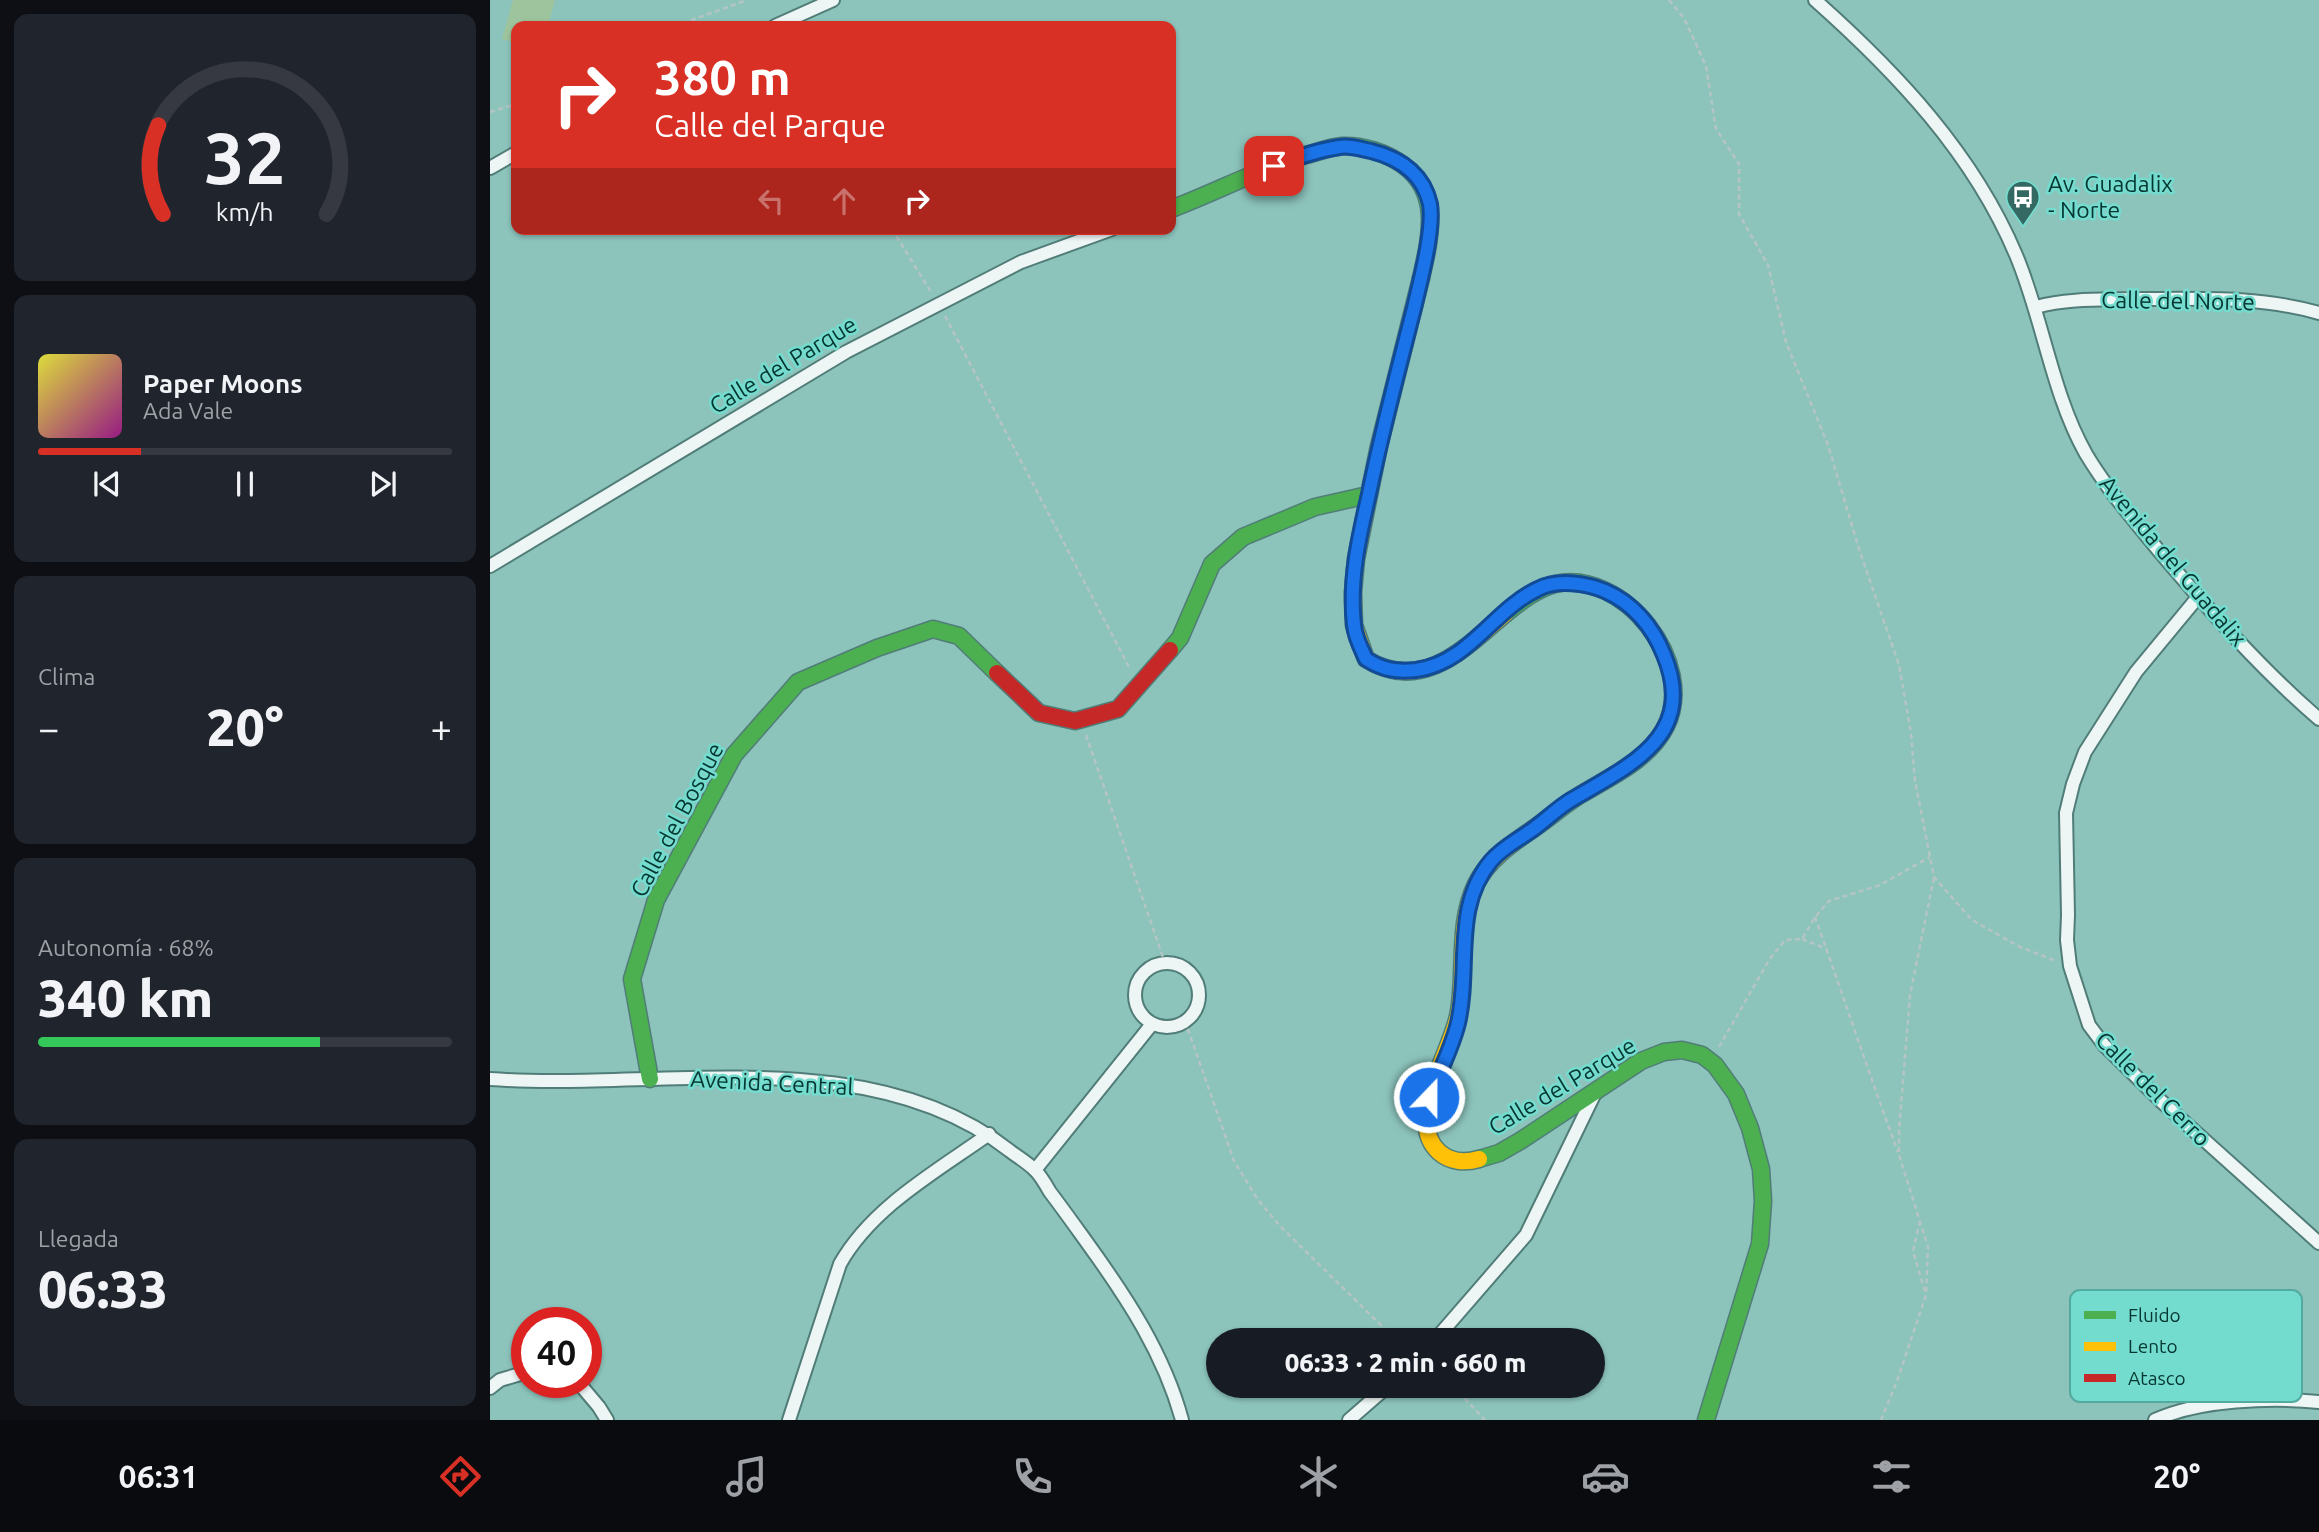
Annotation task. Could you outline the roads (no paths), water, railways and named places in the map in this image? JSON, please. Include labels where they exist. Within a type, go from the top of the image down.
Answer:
[{"type":"street","points":[[786,21],[833,0]]},
{"type":"street","name":"Avenida del Guadalix","points":[[1815,0],[1884,64],[1934,120],[1982,189],[2015,253],[2036,307],[2068,416],[2085,452],[2109,489],[2225,628],[2319,719]]},
{"type":"street","name":"Calle del Parque","points":[[1176,207],[1296,158],[1343,146],[1385,155],[1403,163],[1413,172],[1429,203],[1427,246],[1358,539],[1352,605],[1354,628],[1366,659],[1386,670],[1426,668],[1448,660],[1465,649],[1538,588],[1577,584],[1612,594],[1633,608],[1650,628],[1669,666],[1673,693],[1672,709],[1654,746],[1616,776],[1569,802],[1508,845],[1493,859],[1475,886],[1465,922],[1462,997],[1457,1024],[1429,1097],[1425,1123],[1434,1147],[1441,1154],[1460,1161],[1476,1161],[1516,1143],[1641,1061],[1659,1054],[1687,1050],[1701,1054],[1726,1077],[1751,1132],[1759,1159],[1764,1214],[1760,1244],[1706,1420]]},
{"type":"street","points":[[490,168],[511,156]]},
{"type":"street","name":"Calle del Parque","points":[[490,566],[846,352],[1021,261],[1095,235]]},
{"type":"street","name":"Calle del Norte","points":[[2036,307],[2065,300],[2234,299],[2277,302],[2319,313]]},
{"type":"street","name":"Calle del Bosque","points":[[650,1079],[632,979],[656,900],[734,755],[797,682],[877,648],[933,629],[959,636],[1040,713],[1075,721],[1118,709],[1180,638],[1212,564],[1233,546],[1244,537],[1315,506],[1368,495]]},
{"type":"street","name":"Calle del Cerro","points":[[2198,597],[2136,672],[2084,752],[2073,783],[2066,813],[2067,940],[2070,967],[2089,1025],[2104,1045],[2162,1102],[2319,1243]]},
{"type":"street","points":[[1159,963],[1175,963],[1189,971],[1197,984],[1199,999],[1194,1014],[1167,1028],[1152,1024],[1140,1013],[1137,1006],[1136,983],[1146,971],[1159,963]]},
{"type":"street","points":[[1035,1170],[1152,1024]]},
{"type":"street","name":"Avenida Central","points":[[490,1079],[532,1082],[745,1079],[838,1083],[876,1090],[936,1107],[989,1134],[1035,1170],[1110,1275],[1144,1330],[1173,1387],[1182,1420]]},
{"type":"street","points":[[1445,1328],[1526,1235],[1597,1089]]},
{"type":"street","points":[[789,1420],[840,1264],[850,1247],[868,1226],[890,1207],[989,1134]]},
{"type":"street","points":[[490,1388],[500,1380],[511,1377]]},
{"type":"street","points":[[592,1398],[607,1420]]},
{"type":"street","points":[[1349,1420],[1374,1398]]},
{"type":"street","points":[[2155,1420],[2220,1403],[2237,1402]]},
{"type":"place","name":"Av. Guadalix - Norte","points":[[2023,227]]}]
